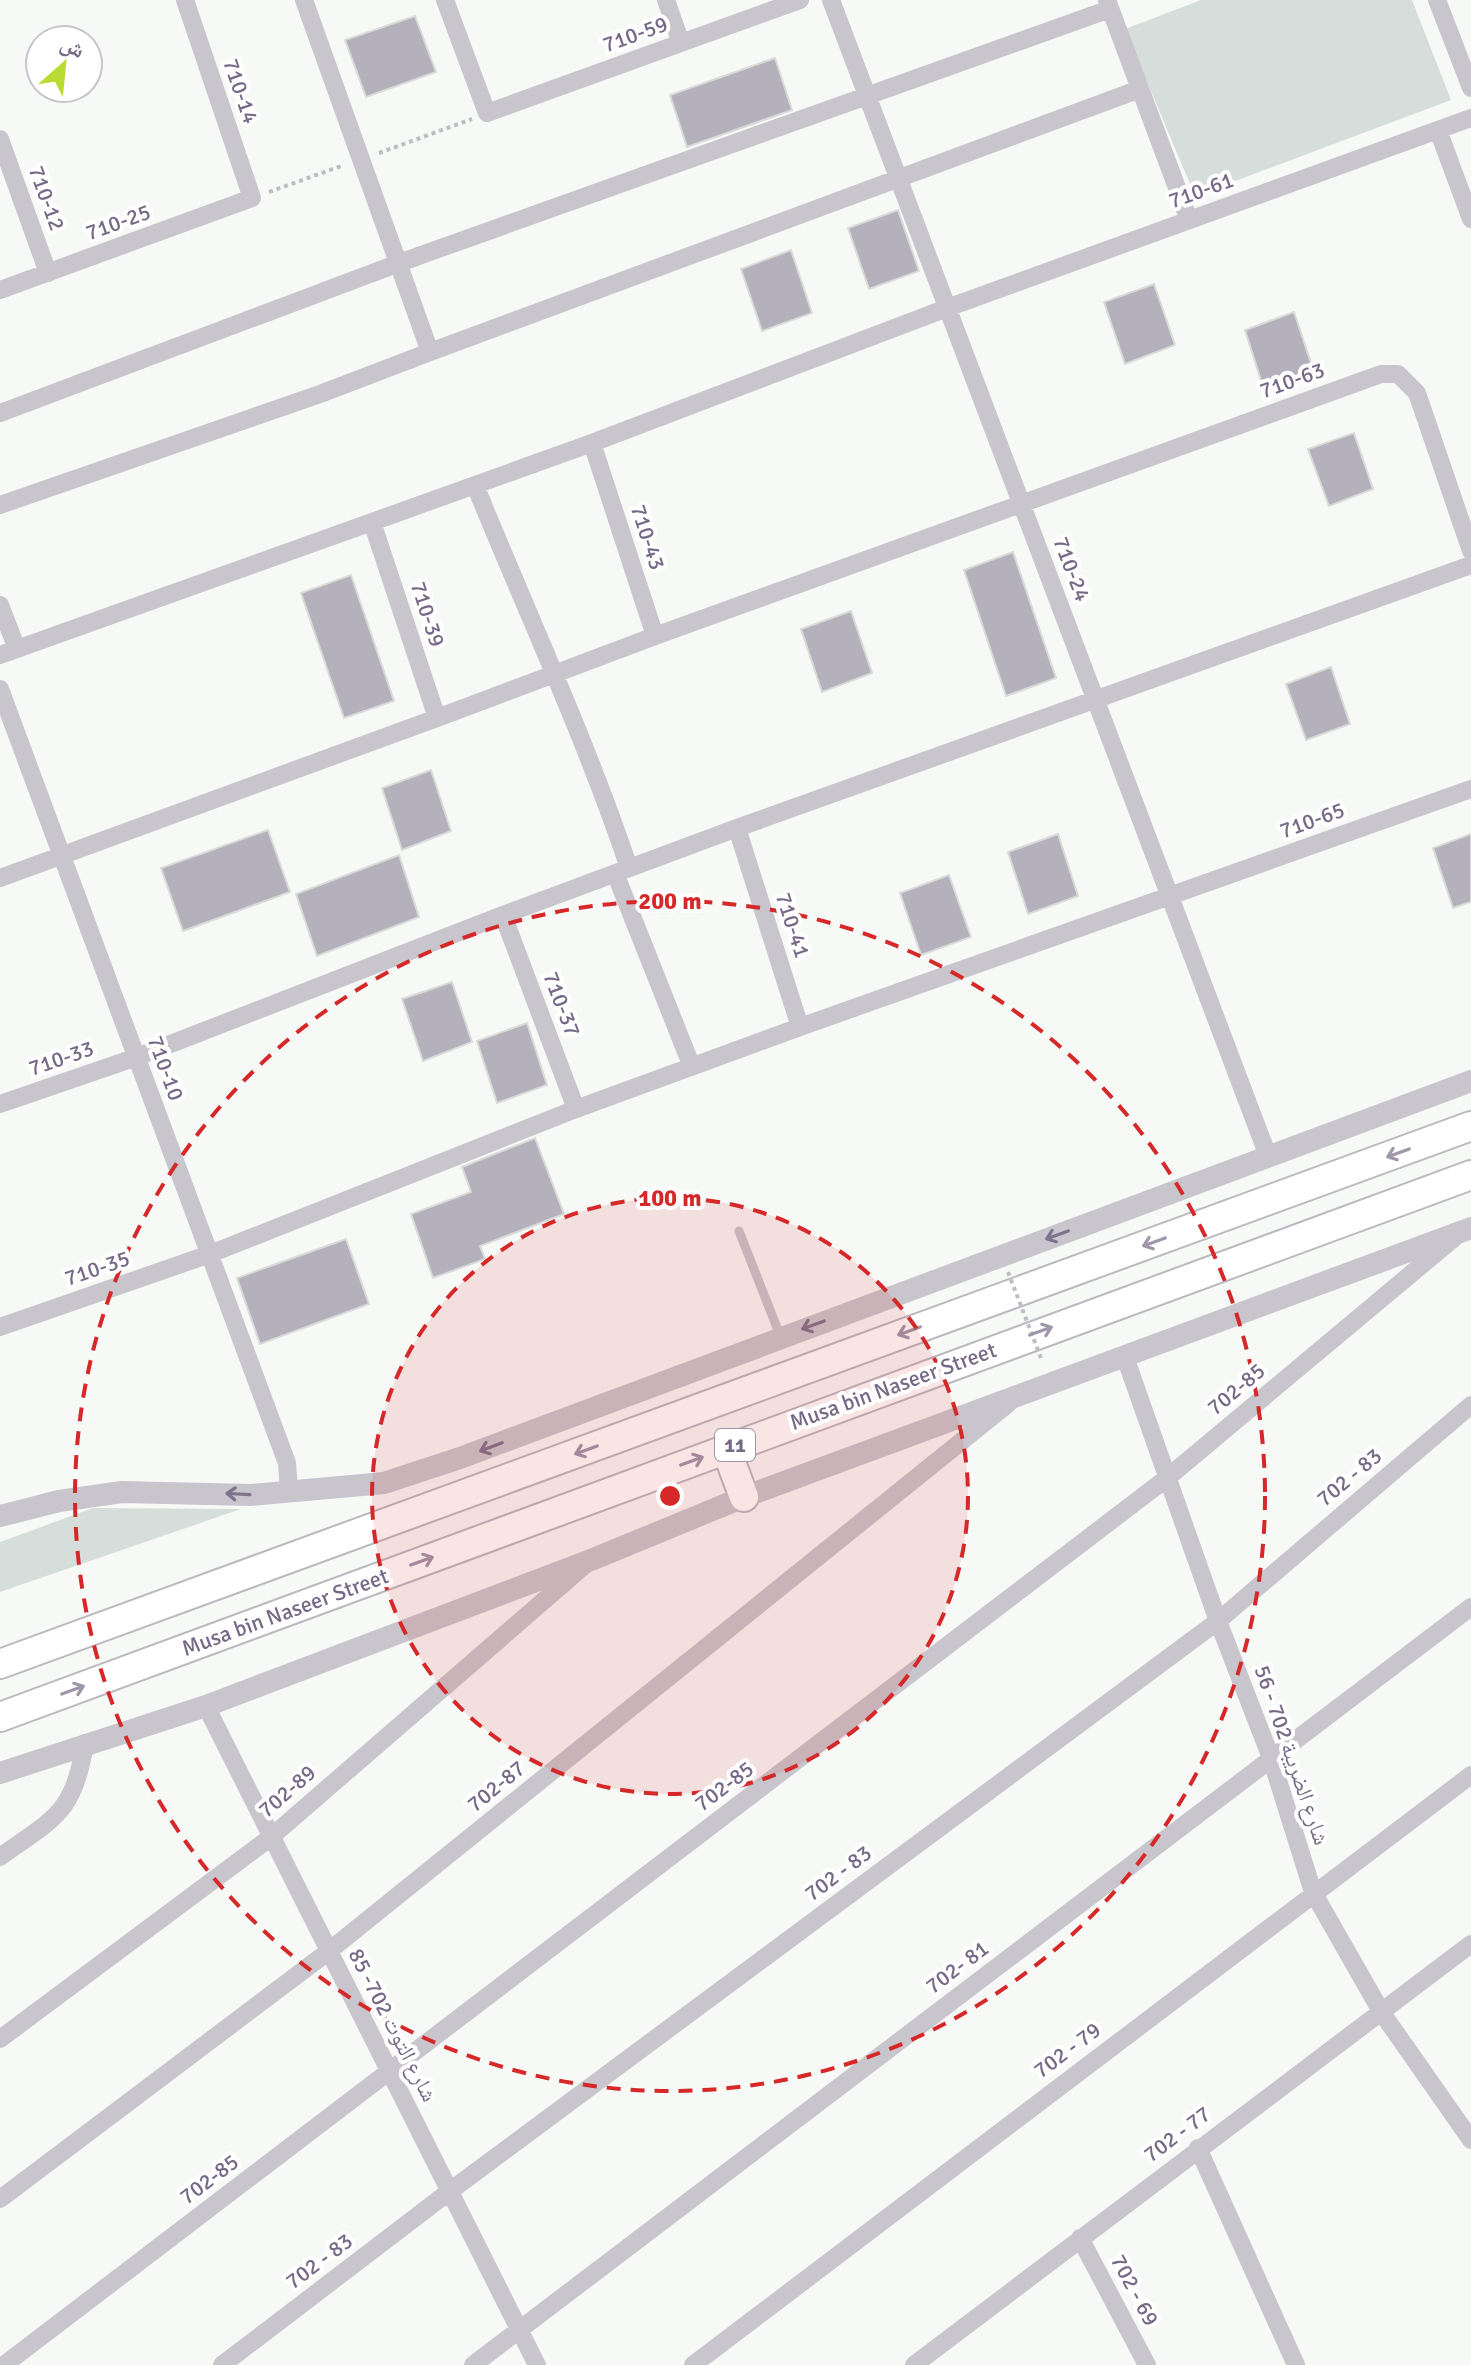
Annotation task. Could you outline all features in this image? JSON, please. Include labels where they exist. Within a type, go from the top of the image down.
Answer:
[{"type":"main road","name":"Musa bin Naseer Street","points":[[0,1664],[1471,1126]]},
{"type":"main road","name":"Musa bin Naseer Street","points":[[0,1717],[1471,1175]]},
{"type":"main road","points":[[726,1449],[744,1497]]},
{"type":"street","name":"710-14","points":[[185,0],[252,198]]},
{"type":"street","points":[[304,0],[430,352]]},
{"type":"street","name":"710-59","points":[[445,0],[487,113],[800,0]]},
{"type":"street","points":[[666,0],[681,43]]},
{"type":"street","name":"710-24","points":[[831,0],[1268,1156]]},
{"type":"street","points":[[1437,0],[1471,88]]},
{"type":"street","points":[[0,413],[399,263],[868,97],[1109,4],[1189,220]]},
{"type":"street","points":[[0,505],[320,394],[1140,89]]},
{"type":"street","name":"710-61","points":[[947,308],[1471,118]]},
{"type":"street","points":[[1438,130],[1471,219]]},
{"type":"street","name":"710-12","points":[[0,139],[48,273]]},
{"type":"street","name":"710-25","points":[[0,290],[252,198]]},
{"type":"street","points":[[0,605],[8,652],[592,443],[947,308]]},
{"type":"street","name":"710-63","points":[[1022,505],[1381,374],[1398,374],[1417,393],[1471,551]]},
{"type":"street","name":"710-43","points":[[592,443],[655,636]]},
{"type":"street","points":[[475,485],[552,675],[595,766],[622,870],[692,1067]]},
{"type":"street","points":[[0,878],[655,636],[1022,505]]},
{"type":"street","name":"710-39","points":[[372,522],[437,718]]},
{"type":"street","points":[[137,1057],[622,870],[1471,565]]},
{"type":"street","name":"710-10","points":[[0,689],[287,1463],[289,1491]]},
{"type":"street","name":"710-65","points":[[1170,897],[1471,789]]},
{"type":"street","name":"710-41","points":[[737,828],[800,1027]]},
{"type":"street","points":[[210,1254],[576,1109],[1170,897]]},
{"type":"street","name":"710-37","points":[[503,915],[576,1109]]},
{"type":"street","name":"710-33","points":[[0,1104],[137,1057]]},
{"type":"street","points":[[0,1516],[59,1501],[122,1492],[251,1495],[384,1483],[460,1458],[1471,1081]]},
{"type":"street","points":[[0,1773],[206,1706],[591,1560],[744,1497],[1013,1400],[1467,1229]]},
{"type":"street","name":"702-85","points":[[4,2365],[1167,1478],[1467,1229]]},
{"type":"street","name":"710-35","points":[[0,1327],[210,1254]]},
{"type":"street","name":"شارع الضريبة 702 - 56","points":[[1125,1357],[1218,1621],[1271,1758],[1313,1892],[1382,2013],[1471,2140]]},
{"type":"street","name":"702-87","points":[[0,2199],[329,1951],[1013,1400]]},
{"type":"street","name":"702 - 83","points":[[222,2365],[450,2191],[1218,1621],[1471,1405]]},
{"type":"street","name":"702-89","points":[[0,2039],[271,1837],[591,1560]]},
{"type":"street","name":"702- 81","points":[[473,2365],[1471,1607]]},
{"type":"street","name":"شارع التوت 702- 85","points":[[206,1706],[537,2365]]},
{"type":"street","points":[[0,1857],[64,1810],[80,1776],[85,1743]]},
{"type":"street","name":"702 - 79","points":[[693,2365],[1471,1775]]},
{"type":"street","name":"702 - 77","points":[[914,2365],[1471,1944]]},
{"type":"street","points":[[1198,2148],[1296,2365]]},
{"type":"street","name":"702 - 69","points":[[1080,2238],[1147,2365]]},
{"type":"lane","points":[[739,1231],[781,1338]]},
{"type":"path","points":[[1008,1272],[1041,1358]]},
{"type":"shaded area","points":[[1201,0],[1412,0],[1451,100],[1195,196],[1125,29]]},
{"type":"shaded area","points":[[93,1508],[241,1509],[0,1592],[0,1542]]},
{"type":"building","points":[[415,16],[436,72],[366,97],[345,40]]},
{"type":"building","points":[[775,58],[792,110],[687,147],[670,95]]},
{"type":"building","points":[[898,210],[919,271],[869,289],[848,228]]},
{"type":"building","points":[[791,250],[812,313],[762,331],[741,269]]},
{"type":"building","points":[[1154,284],[1175,345],[1125,364],[1104,302]]},
{"type":"building","points":[[1294,312],[1315,375],[1265,393],[1245,330]]},
{"type":"building","points":[[1354,433],[1373,489],[1329,506],[1308,449]]},
{"type":"building","points":[[1013,552],[1056,678],[1006,696],[964,570]]},
{"type":"building","points":[[351,575],[394,701],[344,718],[301,593]]},
{"type":"building","points":[[851,611],[872,673],[822,692],[801,629]]},
{"type":"building","points":[[1331,667],[1350,724],[1306,740],[1286,684]]},
{"type":"building","points":[[431,770],[451,831],[402,850],[382,788]]},
{"type":"building","points":[[268,830],[290,892],[183,931],[161,868]]},
{"type":"building","points":[[1058,834],[1078,896],[1028,914],[1008,852]]},
{"type":"building","points":[[1471,834],[1471,902],[1453,908],[1433,848]]},
{"type":"building","points":[[399,855],[419,917],[317,956],[296,894]]},
{"type":"building","points":[[949,875],[971,937],[921,955],[900,893]]},
{"type":"building","points":[[452,982],[472,1042],[423,1061],[402,999]]},
{"type":"building","points":[[527,1023],[547,1085],[497,1103],[477,1041]]},
{"type":"building","points":[[535,1138],[564,1214],[480,1246],[485,1259],[433,1278],[411,1214],[471,1192],[462,1167]]},
{"type":"building","points":[[346,1239],[369,1304],[260,1344],[237,1278]]}]
